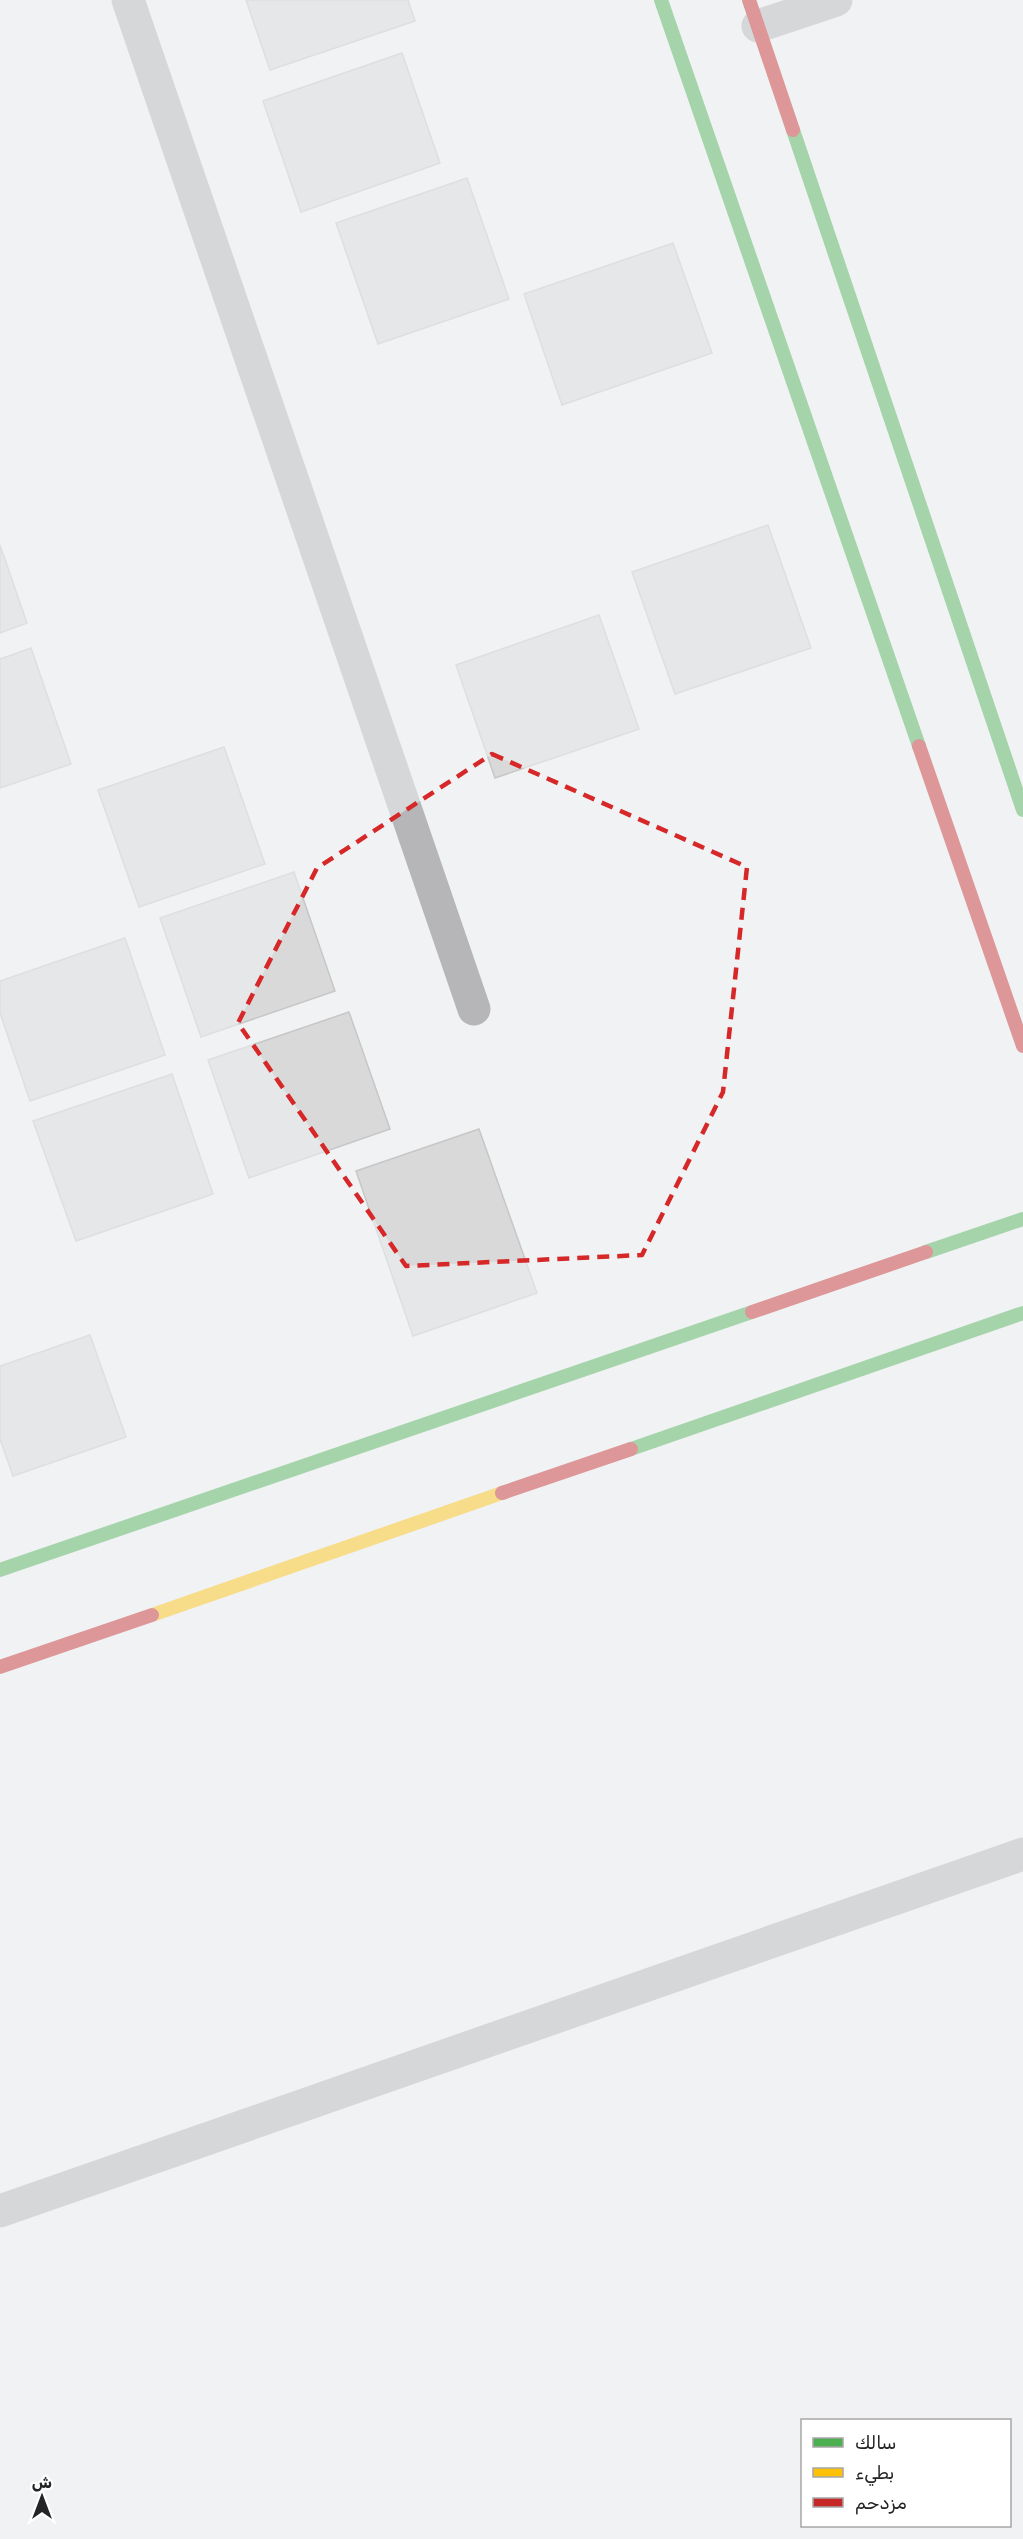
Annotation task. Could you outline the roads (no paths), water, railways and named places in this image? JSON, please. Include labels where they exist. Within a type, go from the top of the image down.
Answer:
[{"type":"main road","points":[[661,0],[1023,1046]]},
{"type":"main road","points":[[753,13],[1023,810]]},
{"type":"main road","points":[[0,1570],[1023,1219]]},
{"type":"main road","points":[[0,1667],[1023,1313]]},
{"type":"street","points":[[128,0],[474,1010]]},
{"type":"street","points":[[753,13],[836,0]]},
{"type":"street","points":[[0,2211],[1023,1854]]}]
